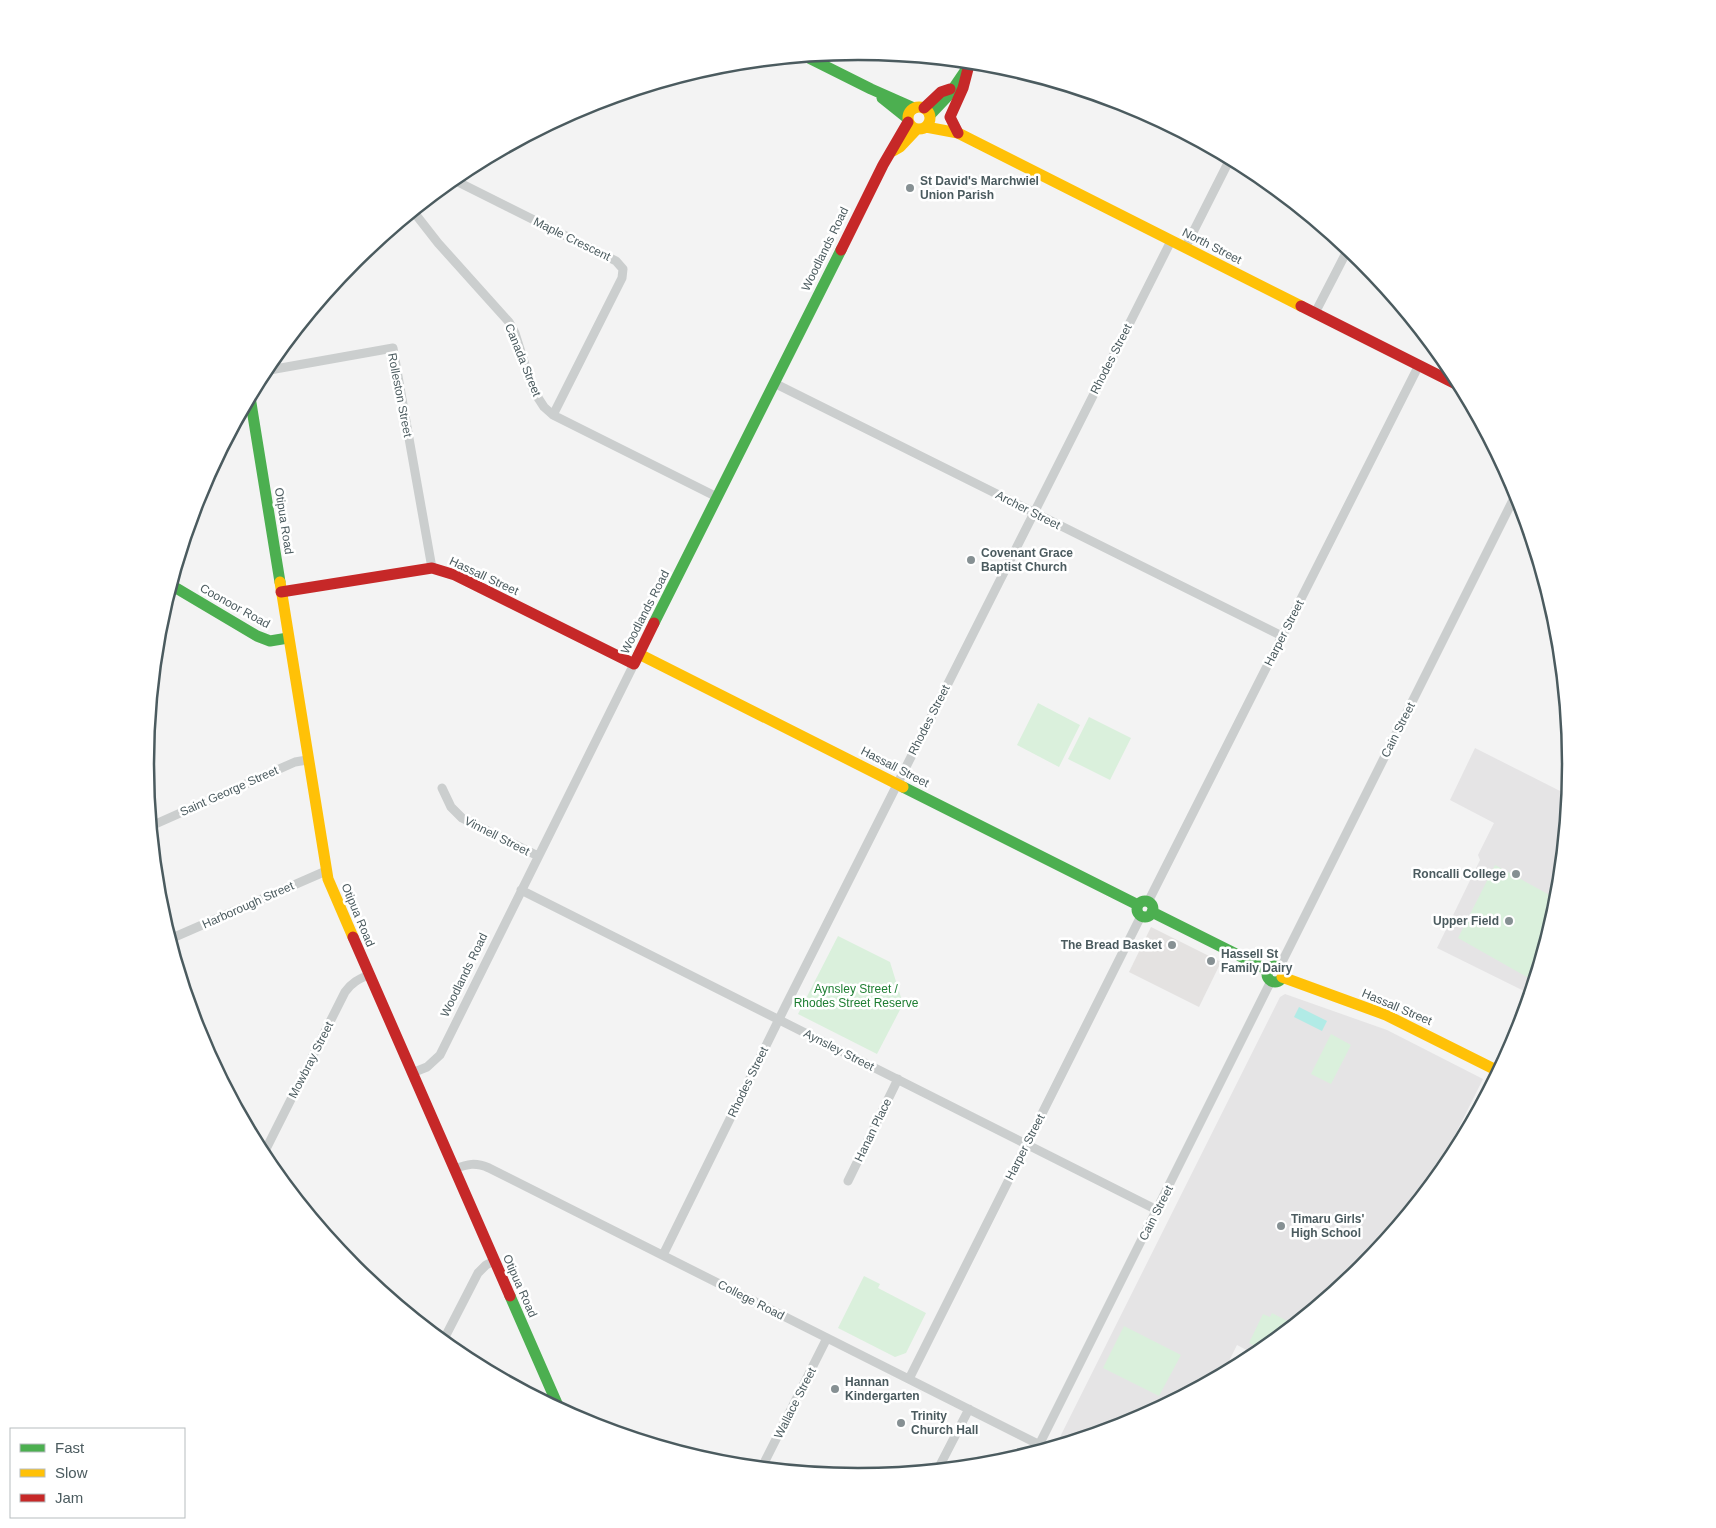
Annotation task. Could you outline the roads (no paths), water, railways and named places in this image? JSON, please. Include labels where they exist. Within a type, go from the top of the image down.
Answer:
[{"type":"street","name":"North Street","points":[[817,62],[871,89],[940,131],[955,132],[1447,379]]},
{"type":"street","name":"Woodlands Road","points":[[412,1073],[427,1067],[440,1055],[882,165],[891,152],[900,147],[919,118],[941,92],[952,89],[966,69]]},
{"type":"street","points":[[955,132],[950,117],[964,88],[968,69]]},
{"type":"street","points":[[1185,248],[1227,165]]},
{"type":"street","name":"Maple Crescent","points":[[461,183],[616,260],[623,269],[622,278],[553,414]]},
{"type":"street","name":"Canada Street","points":[[417,215],[438,243],[509,322],[515,332],[533,390],[544,407],[553,414],[718,498]]},
{"type":"street","name":"Rhodes Street","points":[[662,1255],[1171,241]]},
{"type":"street","points":[[1315,313],[1345,256]]},
{"type":"street","name":"Rolleston Street","points":[[276,369],[393,348],[432,568]]},
{"type":"street","name":"Harper Street","points":[[909,1379],[1419,365]]},
{"type":"street","name":"Archer Street","points":[[774,383],[1282,636]]},
{"type":"street","name":"Otipua Road","points":[[252,407],[307,760],[326,871],[331,888],[555,1399]]},
{"type":"street","name":"Cain Street","points":[[1043,1443],[1157,1210],[1511,503]]},
{"type":"street","name":"Hassall Street","points":[[281,592],[432,568],[455,575],[637,659],[898,784],[1275,974],[1386,1015],[1420,1030],[1492,1068]]},
{"type":"street","name":"Coonoor Road","points":[[177,588],[258,636],[270,641],[288,638]]},
{"type":"street","name":"Saint George Street","points":[[157,823],[295,762],[307,760]]},
{"type":"street","name":"Vinnell Street","points":[[442,788],[451,807],[462,818],[538,856]]},
{"type":"street","name":"Harborough Street","points":[[176,937],[326,871]]},
{"type":"street","name":"Aynsley Street","points":[[521,890],[1157,1210]]},
{"type":"street","name":"Mowbray Street","points":[[268,1147],[345,992],[357,980],[368,975]]},
{"type":"street","name":"Hanan Place","points":[[848,1181],[898,1080]]},
{"type":"street","name":"College Road","points":[[454,1169],[471,1163],[480,1164],[1039,1444]]},
{"type":"street","points":[[446,1335],[478,1273],[486,1265],[494,1261]]},
{"type":"street","name":"Wallace Street","points":[[765,1462],[827,1338]]},
{"type":"street","points":[[941,1463],[969,1409]]},
{"type":"water","points":[[1299,1007],[1327,1021],[1322,1031],[1294,1017]]},
{"type":"place","name":"St David's Marchwiel Union Parish","points":[[910,188]]},
{"type":"place","name":"Covenant Grace Baptist Church","points":[[971,560]]},
{"type":"place","name":"Roncalli College","points":[[1516,874]]},
{"type":"place","name":"Upper Field","points":[[1509,921]]},
{"type":"place","name":"The Bread Basket","points":[[1172,945]]},
{"type":"place","name":"Hassell St Family Dairy","points":[[1211,961]]},
{"type":"place","name":"Timaru Girls' High School","points":[[1281,1226]]},
{"type":"place","name":"Hannan Kindergarten","points":[[835,1389]]},
{"type":"place","name":"Trinity Church Hall","points":[[901,1423]]},
{"type":"park label","name":"Aynsley Street / Rhodes Street Reserve","points":[[856,996]]}]
